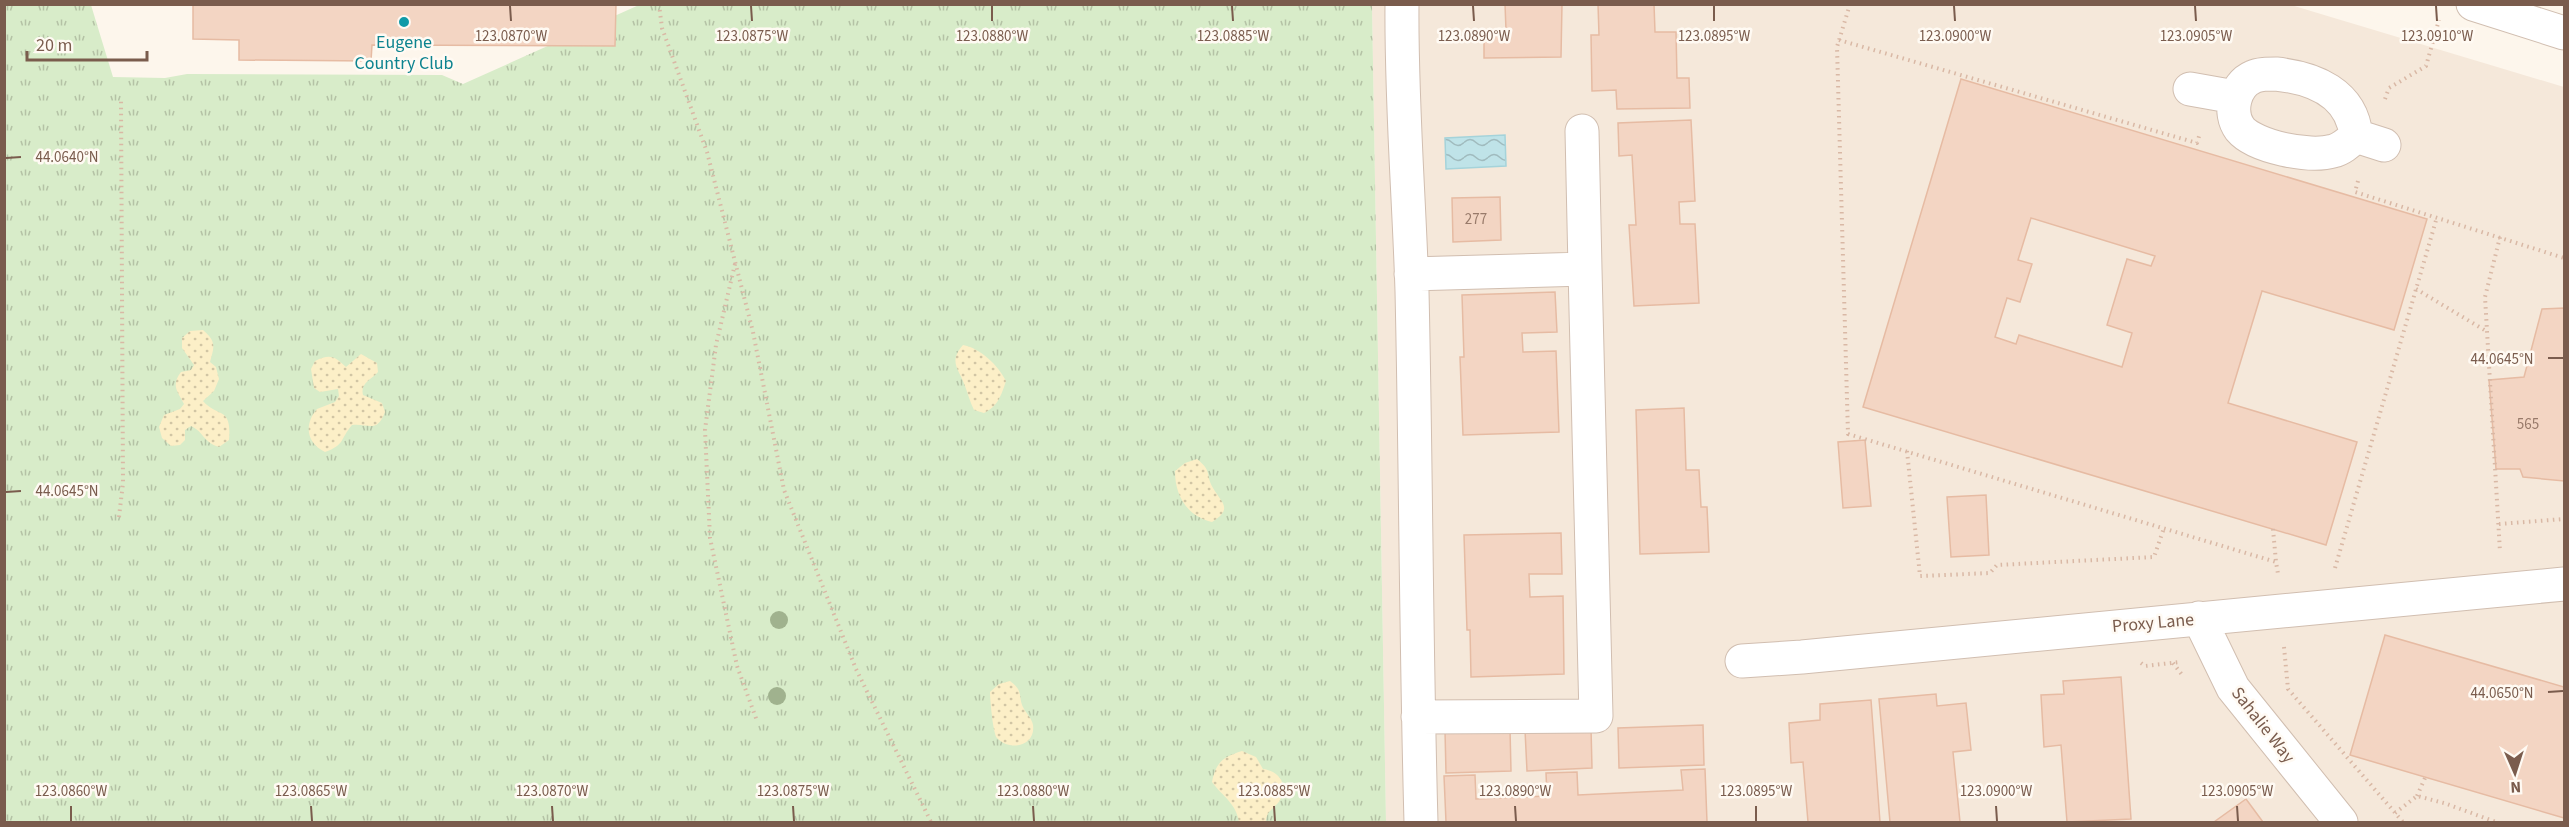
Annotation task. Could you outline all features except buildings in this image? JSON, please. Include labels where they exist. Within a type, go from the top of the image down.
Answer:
[{"type":"street","points":[[1402,4],[1401,52],[1411,274],[1421,822]]},
{"type":"street","points":[[2473,4],[2565,33]]},
{"type":"street","points":[[2276,74],[2295,76],[2324,86],[2341,100],[2370,141],[2345,145],[2333,151],[2315,154],[2291,152],[2249,137],[2239,128],[2232,112],[2212,93],[2254,76],[2276,74]]},
{"type":"street","points":[[1418,717],[1596,716],[1582,131]]},
{"type":"street","points":[[1411,274],[1586,269]]},
{"type":"street","name":"Proxy Lane","points":[[1742,661],[2565,584]]},
{"type":"street","name":"Sahalie Way","points":[[2199,618],[2233,688],[2341,822]]},
{"type":"path","points":[[659,4],[662,28],[707,152],[753,332],[784,490],[856,669],[931,822]]},
{"type":"path","points":[[1850,4],[1839,40],[1848,434],[2276,562]]},
{"type":"path","points":[[2440,15],[2426,66],[2389,88],[2355,192],[2565,258]]},
{"type":"path","points":[[1839,40],[2197,143],[2212,93]]},
{"type":"path","points":[[119,517],[123,483],[121,99]]},
{"type":"path","points":[[2345,570],[2334,571],[2437,217]]},
{"type":"path","points":[[2500,237],[2485,297],[2500,559]]},
{"type":"path","points":[[735,263],[716,345],[705,430],[710,538],[737,666],[757,721]]},
{"type":"path","points":[[2416,289],[2487,331]]},
{"type":"path","points":[[1907,452],[1920,576],[1990,573],[1997,565],[2154,557],[2164,528]]},
{"type":"path","points":[[2499,524],[2565,519]]},
{"type":"path","points":[[2273,529],[2283,612],[2288,688],[2403,822]]},
{"type":"path","points":[[2278,576],[2289,575]]},
{"type":"path","points":[[2395,813],[2416,796],[2425,777]]},
{"type":"path","points":[[2416,796],[2444,802],[2496,822]]},
{"type":"shaded area","points":[[1372,5],[2291,5],[2564,87],[2564,822],[1386,822]]},
{"type":"green space","name":"Eugene Country Club","points":[[5,5],[91,5],[113,77],[165,78],[187,74],[442,75],[463,84],[639,5],[1372,5],[1386,822],[5,822]]},
{"type":"sand","points":[[203,330],[212,341],[210,362],[216,367],[219,379],[214,391],[203,401],[226,417],[229,440],[219,447],[191,426],[185,430],[185,440],[180,445],[171,446],[162,438],[159,427],[164,415],[180,409],[184,404],[176,388],[176,381],[181,372],[191,370],[194,365],[182,348],[182,338],[190,331]]},
{"type":"sand","points":[[963,345],[988,358],[1006,381],[996,404],[984,413],[974,410],[956,366],[956,356]]},
{"type":"sand","points":[[361,354],[377,363],[378,372],[363,387],[363,395],[382,403],[385,412],[379,423],[375,425],[352,425],[339,444],[325,452],[314,444],[311,438],[310,421],[317,409],[335,402],[339,396],[338,389],[320,392],[314,388],[311,369],[315,361],[329,357],[336,359],[346,367]]},
{"type":"sand","points":[[1197,459],[1207,470],[1213,488],[1224,505],[1223,513],[1212,522],[1189,510],[1177,489],[1175,471],[1185,463]]},
{"type":"sand","points":[[1010,681],[1018,688],[1022,705],[1033,725],[1030,738],[1021,745],[1015,746],[997,738],[993,724],[990,692],[999,684]]},
{"type":"sand","points":[[1242,751],[1256,757],[1263,769],[1275,773],[1282,781],[1282,797],[1268,813],[1266,822],[1239,822],[1232,805],[1212,782],[1221,761]]},
{"type":"water","points":[[1505,135],[1506,166],[1446,169],[1445,138]]},
{"type":"place","name":"Eugene Country Club","points":[[404,22]]}]
